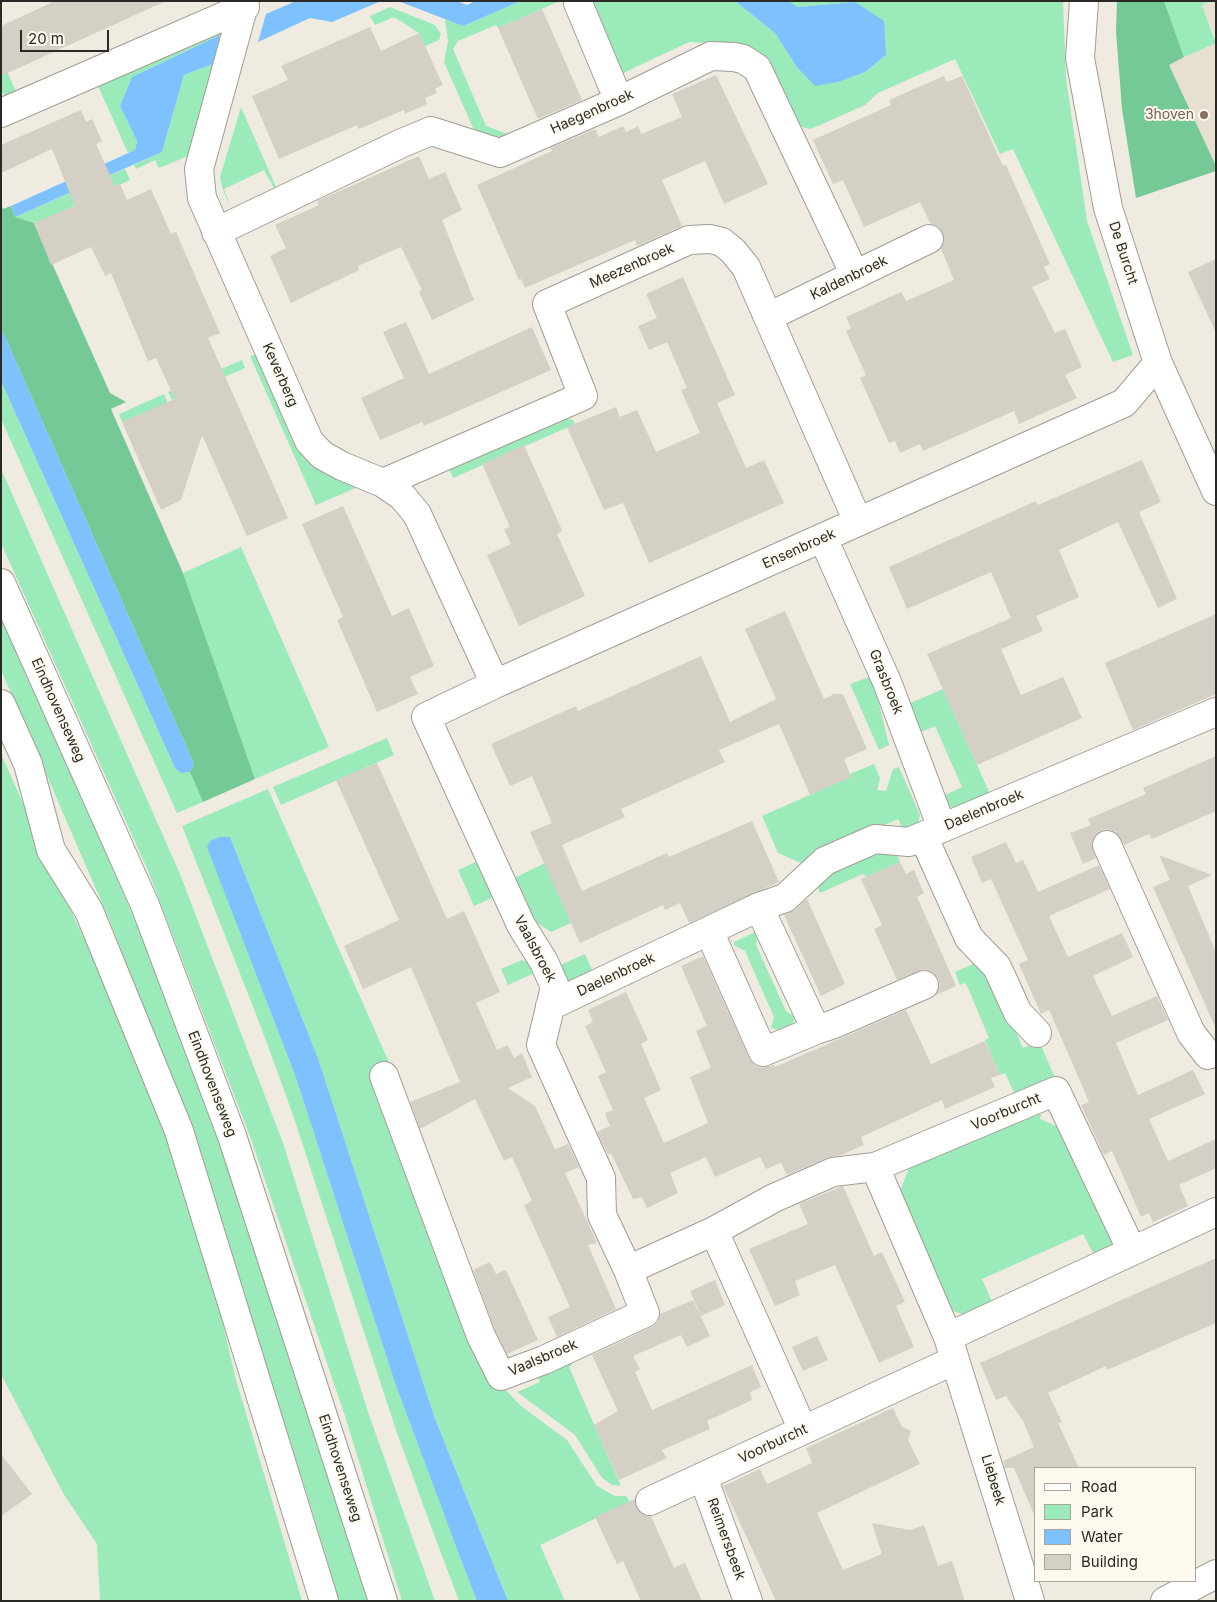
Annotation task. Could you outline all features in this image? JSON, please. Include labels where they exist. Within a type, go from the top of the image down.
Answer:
[{"type":"street","name":"De Burcht","points":[[1084,1],[1080,58],[1108,208],[1158,363],[1216,491]]},
{"type":"street","points":[[578,3],[619,100]]},
{"type":"street","name":"Keverberg","points":[[1,113],[245,4]]},
{"type":"street","name":"Keverberg","points":[[245,4],[199,169],[202,198],[309,441],[322,455],[342,466],[384,483],[402,496],[417,514],[495,684]]},
{"type":"street","name":"Haegenbroek","points":[[216,232],[431,131],[500,153],[619,100],[711,56],[743,59],[757,68],[855,275]]},
{"type":"street","name":"Meezenbroek","points":[[384,483],[583,396],[546,304],[689,240],[710,239],[722,242],[733,251],[746,267],[858,522]]},
{"type":"street","name":"Kaldenbroek","points":[[768,317],[929,239]]},
{"type":"street","name":"Ensenbroek","points":[[426,717],[495,684],[1124,402],[1158,363]]},
{"type":"street","name":"Grasbroek","points":[[824,538],[887,682],[932,832],[970,938],[997,968],[1018,1013],[1036,1033]]},
{"type":"street","name":"Eindhovenseweg","points":[[1,583],[144,905],[232,1136],[383,1601]]},
{"type":"street","points":[[1,704],[28,764],[51,850],[89,911],[178,1131],[324,1601]]},
{"type":"street","name":"Daelenbroek","points":[[550,1006],[759,907],[785,898],[825,861],[875,839],[909,842],[1216,712]]},
{"type":"street","name":"Vaalsbroek","points":[[384,1076],[482,1336],[501,1376],[544,1360],[645,1313],[628,1270],[602,1215],[601,1178],[541,1045],[555,987],[544,962],[521,925],[426,717]]},
{"type":"street","points":[[1107,845],[1191,1033],[1213,1059]]},
{"type":"street","points":[[759,907],[816,1030]]},
{"type":"street","points":[[709,931],[763,1052],[924,985]]},
{"type":"street","name":"Voorburcht","points":[[714,1230],[774,1198],[832,1172],[875,1168],[1056,1091],[1132,1251]]},
{"type":"street","points":[[875,1168],[952,1348]]},
{"type":"street","name":"Voorburcht","points":[[650,1501],[803,1430],[1132,1251],[1216,1212]]},
{"type":"street","points":[[628,1270],[714,1230],[803,1430]]},
{"type":"street","name":"Liebeek","points":[[952,1348],[1030,1601]]},
{"type":"street","name":"Reimersbeek","points":[[703,1477],[748,1601]]},
{"type":"street","points":[[1165,1601],[1216,1574]]},
{"type":"shaded area","points":[[1216,1],[1216,39],[1202,5]]},
{"type":"shaded area","name":"3hoven","points":[[1216,43],[1216,166],[1168,64]]},
{"type":"green space","points":[[521,1],[560,1],[498,28],[496,25],[458,41],[453,49],[486,126],[510,135],[500,139],[478,134],[474,130],[444,62],[448,41],[445,19],[463,26]]},
{"type":"green space","points":[[588,1],[735,1],[775,33],[797,67],[838,82],[865,72],[886,55],[855,2],[798,7],[788,1],[1063,1],[1066,78],[1087,221],[1133,355],[1113,362],[1013,149],[1000,154],[955,59],[878,93],[865,105],[811,129],[797,126],[744,45],[689,42],[621,74]]},
{"type":"green space","points":[[1117,1],[1164,1],[1184,57],[1169,65],[1216,166],[1216,171],[1136,198],[1122,109],[1116,31]]},
{"type":"green space","points":[[1164,1],[1211,1],[1202,5],[1216,43],[1184,57]]},
{"type":"green space","points":[[390,7],[435,25],[441,34],[439,40],[425,46],[419,33],[394,17],[375,25],[370,16]]},
{"type":"green space","points":[[213,26],[220,35],[132,77],[120,106],[137,141],[135,150],[128,153],[95,79]]},
{"type":"green space","points":[[1,58],[19,98],[8,103],[1,89]]},
{"type":"green space","points":[[213,64],[188,156],[159,168],[155,160],[136,169],[134,165],[162,152],[184,75]]},
{"type":"green space","points":[[241,107],[277,189],[275,190],[264,170],[224,189],[231,209],[223,190],[220,177]]},
{"type":"green space","points":[[125,169],[130,180],[48,218],[34,223],[15,217]]},
{"type":"green space","points":[[1,205],[3,209],[11,206],[15,217],[34,223],[110,393],[126,402],[111,409],[183,573],[255,779],[203,802],[190,772],[194,764],[1,328]]},
{"type":"green space","points":[[257,354],[297,447],[305,459],[322,472],[358,487],[316,505],[250,356]]},
{"type":"green space","points":[[242,360],[245,368],[172,400],[168,392]]},
{"type":"green space","points":[[1,381],[175,768],[181,773],[190,772],[203,802],[177,813],[1,419]]},
{"type":"green space","points":[[164,394],[168,403],[122,422],[119,414]]},
{"type":"green space","points":[[561,415],[573,420],[575,424],[453,478],[447,465]]},
{"type":"green space","points":[[1,469],[180,874],[283,1143],[368,1412],[435,1601],[402,1601],[345,1416],[251,1139],[149,873],[1,543]]},
{"type":"green space","points":[[241,547],[329,747],[255,779],[183,573]]},
{"type":"green space","points":[[1,619],[57,740],[162,983],[249,1223],[323,1463],[376,1601],[339,1601],[313,1513],[192,1137],[112,926],[1,670]]},
{"type":"green space","points":[[872,676],[889,745],[879,750],[850,684]]},
{"type":"green space","points":[[943,689],[990,794],[957,809],[944,805],[941,797],[962,787],[935,726],[914,735],[906,705]]},
{"type":"green space","points":[[387,738],[394,755],[281,805],[273,787]]},
{"type":"green space","points":[[1,754],[78,926],[128,1027],[161,1103],[218,1303],[236,1380],[302,1601],[100,1601],[97,1544],[63,1493],[1,1374]]},
{"type":"green space","points":[[874,764],[880,778],[877,790],[886,791],[893,769],[899,767],[920,815],[916,831],[901,826],[898,819],[801,863],[778,853],[762,816],[850,777],[850,774]]},
{"type":"green space","points":[[268,789],[392,1069],[370,1078],[472,1349],[489,1383],[501,1388],[503,1387],[521,1406],[567,1440],[597,1486],[615,1496],[626,1496],[630,1502],[540,1545],[565,1601],[508,1601],[434,1416],[318,1058],[230,837],[219,837],[211,840],[208,847],[295,1075],[395,1383],[477,1601],[459,1601],[432,1529],[396,1430],[292,1112],[261,1027],[182,826]]},
{"type":"green space","points":[[878,847],[897,854],[900,862],[866,877],[863,874],[820,893],[818,889],[825,870]]},
{"type":"green space","points":[[478,861],[494,897],[474,906],[458,870]]},
{"type":"green space","points":[[545,863],[571,923],[551,932],[533,920],[514,878]]},
{"type":"green space","points":[[757,931],[756,945],[786,1011],[795,1017],[792,1026],[783,1031],[771,1028],[774,1017],[745,951],[734,945],[734,942]]},
{"type":"green space","points":[[585,954],[593,972],[570,986],[556,967]]},
{"type":"green space","points":[[522,960],[536,965],[539,971],[508,985],[501,969]]},
{"type":"green space","points":[[975,963],[989,970],[1023,1048],[1039,1041],[1056,1080],[1016,1097],[1005,1073],[1000,1075],[985,1040],[989,1038],[968,988],[965,983],[960,985],[955,972]]},
{"type":"green space","points":[[1030,1110],[1041,1115],[1040,1119],[1061,1128],[1118,1242],[1093,1253],[1083,1234],[982,1279],[993,1304],[966,1316],[946,1308],[897,1199],[911,1163],[914,1166]]},
{"type":"green space","points":[[569,1358],[572,1365],[569,1367],[621,1486],[612,1485],[602,1478],[575,1435],[517,1392],[540,1382],[536,1373]]},
{"type":"water","points":[[296,1],[381,1],[332,22],[310,18],[258,42],[266,14]]},
{"type":"water","points":[[398,1],[456,1],[467,5],[475,1],[521,1],[463,26]]},
{"type":"water","points":[[735,1],[788,1],[798,7],[855,2],[884,21],[886,55],[865,72],[838,82],[815,86],[797,67],[775,33]]},
{"type":"water","points":[[220,35],[213,64],[184,75],[162,152],[15,217],[11,206],[135,150],[137,141],[120,106],[132,77]]},
{"type":"water","points":[[1,328],[194,764],[190,772],[181,773],[175,768],[1,381]]},
{"type":"water","points":[[219,837],[230,837],[318,1058],[434,1416],[508,1601],[477,1601],[460,1557],[395,1383],[295,1075],[207,847],[211,840]]},
{"type":"building","points":[[55,1],[166,1],[1,76],[1,26]]},
{"type":"building","points":[[542,9],[582,100],[538,119],[498,28]]},
{"type":"building","points":[[370,27],[381,51],[419,33],[443,85],[435,89],[437,93],[425,98],[427,104],[405,114],[404,110],[359,129],[357,125],[279,159],[252,96],[288,80],[281,66]]},
{"type":"building","points":[[716,75],[768,184],[724,204],[705,161],[662,180],[682,226],[637,246],[635,240],[525,288],[521,279],[519,280],[477,185],[552,151],[550,148],[595,129],[599,137],[623,126],[626,132],[638,126],[641,134],[682,117],[672,94]]},
{"type":"building","points":[[944,76],[947,82],[962,76],[1003,166],[1006,165],[1050,264],[1044,267],[1050,279],[1032,287],[1055,333],[1065,329],[1082,367],[1065,375],[1077,398],[1019,424],[1014,411],[923,451],[920,444],[900,453],[895,441],[889,443],[860,378],[866,375],[846,331],[851,328],[846,317],[901,292],[906,301],[954,280],[941,249],[944,241],[943,233],[938,226],[930,223],[920,202],[864,227],[843,180],[833,184],[813,140],[891,105],[889,100]]},
{"type":"building","points":[[81,110],[86,122],[92,119],[102,141],[96,144],[115,186],[120,184],[127,200],[151,189],[171,234],[176,232],[220,333],[208,338],[288,518],[247,536],[202,435],[181,500],[161,510],[122,422],[175,399],[156,358],[148,361],[111,273],[105,276],[91,247],[51,265],[34,223],[75,206],[52,149],[1,173],[1,145]]},
{"type":"building","points":[[419,156],[429,179],[445,172],[462,210],[442,220],[474,300],[432,320],[419,292],[422,290],[401,247],[358,266],[359,270],[291,303],[270,256],[286,248],[275,225],[319,205],[317,201]]},
{"type":"building","points":[[1216,259],[1216,333],[1188,272]]},
{"type":"building","points":[[683,277],[735,395],[717,403],[746,468],[764,460],[784,503],[649,563],[623,503],[604,510],[567,427],[616,407],[620,417],[637,410],[656,452],[700,433],[681,390],[687,388],[667,342],[649,350],[638,326],[657,318],[646,294]]},
{"type":"building","points":[[406,322],[429,374],[532,327],[551,370],[424,426],[422,422],[380,440],[361,398],[404,378],[383,332]]},
{"type":"building","points":[[524,445],[561,528],[562,531],[557,534],[585,596],[519,626],[487,555],[511,544],[504,529],[510,527],[482,464]]},
{"type":"building","points":[[1142,460],[1161,502],[1139,512],[1177,599],[1158,608],[1118,522],[1059,550],[1079,597],[1036,616],[1043,631],[1001,649],[1021,695],[1063,677],[1082,718],[977,765],[927,654],[1011,618],[991,572],[907,609],[889,567],[1036,501],[1038,505]]},
{"type":"building","points":[[343,506],[392,616],[409,608],[434,666],[410,677],[418,694],[377,712],[337,620],[343,617],[302,524]]},
{"type":"building","points":[[785,611],[824,699],[834,694],[843,694],[867,749],[844,759],[851,777],[810,795],[779,724],[719,750],[725,762],[621,809],[625,817],[562,845],[582,891],[667,853],[669,857],[752,821],[779,882],[689,923],[680,903],[665,910],[663,905],[580,943],[530,832],[552,823],[532,776],[510,786],[491,744],[576,706],[578,711],[701,656],[730,722],[776,699],[745,629]]},
{"type":"building","points":[[1216,614],[1216,694],[1133,730],[1105,663]]},
{"type":"building","points":[[1216,756],[1216,811],[1152,839],[1149,834],[1124,845],[1116,832],[1108,829],[1101,831],[1095,835],[1092,843],[1096,858],[1083,864],[1070,833],[1091,825],[1088,819],[1146,794],[1143,788]]},
{"type":"building","points":[[377,763],[447,919],[464,911],[500,992],[476,1003],[497,1050],[508,1045],[514,1058],[522,1053],[532,1077],[508,1088],[535,1106],[555,1149],[568,1144],[579,1167],[565,1173],[597,1243],[588,1245],[616,1309],[557,1337],[548,1317],[570,1307],[524,1205],[532,1201],[512,1157],[504,1161],[475,1099],[420,1129],[410,1102],[460,1082],[411,967],[363,989],[344,946],[399,920],[336,780]]},
{"type":"building","points":[[1006,842],[1016,863],[1023,860],[1038,892],[1099,865],[1110,889],[1049,916],[1068,957],[1122,933],[1133,957],[1093,976],[1112,1016],[1157,996],[1168,1020],[1116,1043],[1138,1095],[1193,1070],[1205,1094],[1149,1119],[1168,1161],[1216,1139],[1216,1168],[1179,1185],[1188,1206],[1153,1222],[1149,1213],[1141,1217],[1112,1151],[1104,1155],[1081,1105],[1089,1102],[1049,1010],[1041,1014],[1019,964],[1028,960],[991,879],[982,883],[971,857]]},
{"type":"building","points":[[1159,855],[1212,875],[1188,886],[1216,952],[1216,1029],[1153,887],[1170,880]]},
{"type":"building","points":[[900,862],[906,874],[914,870],[924,893],[917,897],[956,986],[934,996],[940,986],[938,978],[933,972],[925,969],[897,980],[874,929],[882,925],[861,879]]},
{"type":"building","points":[[807,899],[845,984],[821,996],[784,915],[795,910]]},
{"type":"building","points":[[703,956],[749,1058],[755,1066],[762,1068],[774,1065],[775,1067],[906,1010],[931,1064],[985,1041],[1000,1075],[991,1078],[995,1087],[945,1109],[942,1100],[861,1137],[864,1145],[787,1175],[781,1163],[766,1169],[760,1157],[715,1177],[706,1157],[670,1173],[678,1193],[647,1208],[642,1197],[633,1199],[611,1153],[608,1155],[597,1132],[610,1126],[605,1113],[613,1110],[598,1076],[606,1072],[585,1026],[593,1022],[588,1010],[626,992],[648,1040],[641,1044],[661,1090],[644,1098],[664,1143],[708,1123],[690,1077],[711,1068],[696,1031],[707,1026],[681,966]]},
{"type":"building","points":[[843,1186],[874,1256],[882,1252],[905,1302],[896,1306],[914,1347],[879,1363],[835,1265],[795,1281],[800,1295],[775,1306],[749,1249],[808,1224],[799,1204]]},
{"type":"building","points":[[1216,1258],[1216,1323],[1107,1370],[1106,1366],[1048,1393],[1062,1422],[1058,1423],[1079,1467],[1034,1467],[1034,1514],[1014,1468],[1005,1468],[1003,1461],[1034,1447],[1023,1421],[1006,1396],[996,1400],[980,1363]]},
{"type":"building","points":[[490,1262],[496,1274],[506,1270],[538,1340],[507,1354],[495,1330],[473,1270]]},
{"type":"building","points":[[715,1280],[725,1305],[701,1316],[690,1291]]},
{"type":"building","points":[[693,1300],[710,1336],[687,1347],[681,1335],[633,1356],[640,1369],[635,1372],[652,1410],[752,1365],[761,1387],[750,1392],[752,1400],[707,1421],[710,1429],[662,1450],[667,1458],[619,1480],[594,1425],[618,1411],[592,1355],[652,1327],[658,1322],[660,1314]]},
{"type":"building","points":[[817,1336],[828,1360],[803,1371],[792,1347]]},
{"type":"building","points":[[893,1408],[902,1427],[911,1431],[908,1440],[920,1464],[817,1513],[843,1570],[882,1554],[872,1523],[910,1530],[924,1525],[938,1566],[952,1561],[965,1601],[776,1601],[723,1486],[760,1469],[767,1484],[812,1463],[806,1448]]},
{"type":"building","points":[[1,1454],[32,1494],[1,1516]]},
{"type":"building","points":[[635,1499],[636,1507],[641,1513],[651,1516],[674,1568],[685,1563],[702,1601],[641,1601],[623,1561],[617,1564],[595,1517]]},
{"type":"place","name":"3hoven","points":[[1204,115]]}]
